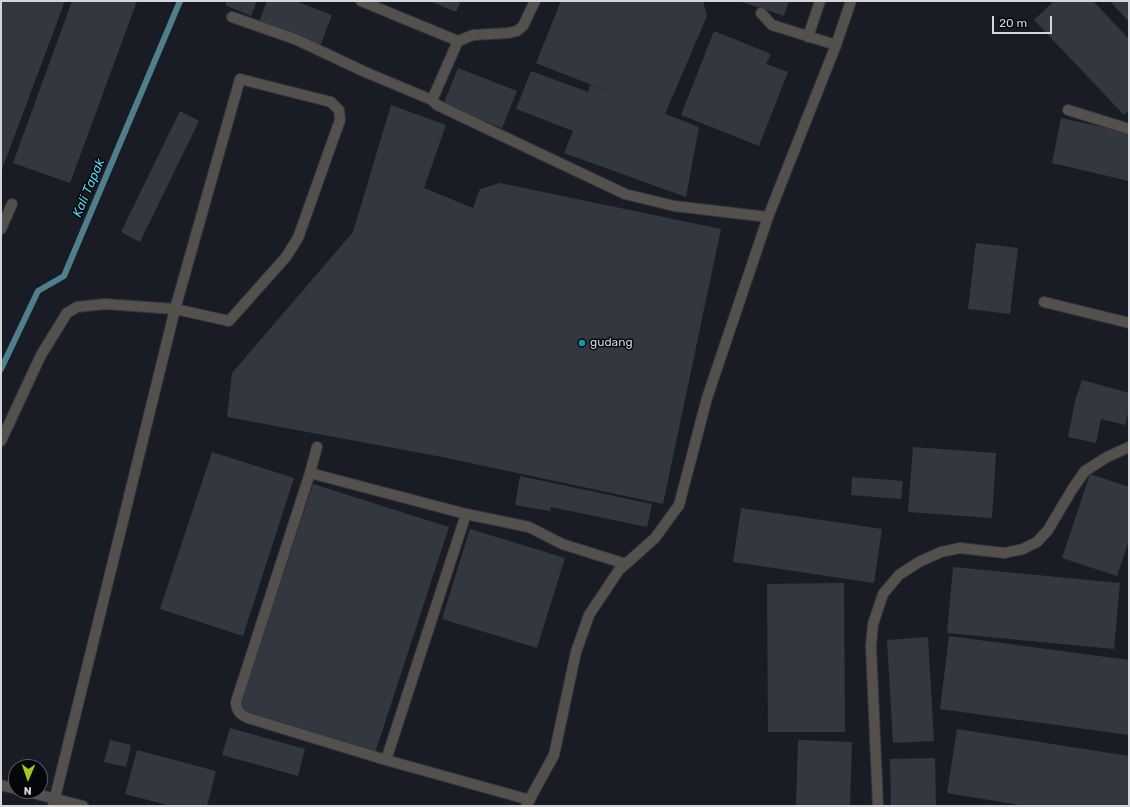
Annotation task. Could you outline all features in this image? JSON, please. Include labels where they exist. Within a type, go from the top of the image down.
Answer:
[{"type":"lane","points":[[361,1],[458,41],[473,35],[517,31],[523,26],[535,1]]},
{"type":"lane","points":[[808,37],[820,1]]},
{"type":"lane","points":[[317,447],[236,702],[239,714],[528,803],[554,755],[576,652],[589,615],[620,570],[655,538],[679,505],[707,398],[768,217],[836,45],[851,1]]},
{"type":"lane","points":[[761,13],[772,25],[836,45]]},
{"type":"lane","points":[[232,17],[294,39],[365,72],[432,100],[437,105],[445,109],[625,194],[674,206],[768,217]]},
{"type":"lane","points":[[432,100],[458,41]]},
{"type":"lane","points":[[1,441],[41,355],[67,313],[78,308],[105,304],[175,309],[229,321],[286,257],[298,238],[340,120],[339,110],[331,102],[240,79],[175,309],[54,802],[83,806]]},
{"type":"lane","points":[[1068,110],[1129,129]]},
{"type":"lane","points":[[1,229],[12,204]]},
{"type":"lane","points":[[1044,302],[1129,323]]},
{"type":"lane","points":[[878,806],[871,646],[873,624],[883,594],[899,575],[919,562],[941,552],[960,548],[1004,553],[1023,549],[1037,542],[1048,530],[1085,471],[1107,457],[1129,447]]},
{"type":"lane","points":[[310,473],[466,514],[529,528],[562,544],[626,564]]},
{"type":"lane","points":[[386,760],[466,514]]},
{"type":"building","points":[[1,1],[65,1],[1,172]]},
{"type":"building","points":[[72,1],[137,1],[70,183],[13,163]]},
{"type":"building","points":[[227,1],[257,1],[251,16],[225,5]]},
{"type":"building","points":[[267,1],[296,1],[332,15],[320,46],[259,22]]},
{"type":"building","points":[[430,1],[461,1],[456,12]]},
{"type":"building","points":[[561,1],[703,1],[707,16],[665,114],[699,127],[686,197],[564,153],[573,131],[516,109],[531,71],[588,92],[590,85],[612,93],[536,63]]},
{"type":"building","points":[[739,1],[789,1],[784,16]]},
{"type":"building","points":[[1054,1],[1093,1],[1129,39],[1129,110],[1124,115],[1034,20]]},
{"type":"building","points":[[1110,1],[1129,1],[1129,22]]},
{"type":"building","points":[[714,31],[771,54],[766,64],[788,72],[759,146],[681,115]]},
{"type":"building","points":[[458,68],[517,91],[502,128],[443,105]]},
{"type":"building","points":[[391,105],[446,125],[424,188],[473,208],[480,189],[500,183],[721,229],[663,504],[442,457],[227,417],[232,373],[353,232]]},
{"type":"building","points":[[180,111],[199,121],[140,242],[121,232]]},
{"type":"building","points":[[1061,118],[1129,133],[1129,181],[1052,163]]},
{"type":"building","points":[[976,243],[1018,248],[1010,314],[968,309]]},
{"type":"building","points":[[1082,380],[1129,393],[1129,410],[1125,425],[1101,419],[1096,443],[1068,437],[1075,401]]},
{"type":"building","points":[[913,447],[996,453],[992,518],[908,512]]},
{"type":"building","points":[[212,452],[294,478],[243,636],[160,609]]},
{"type":"building","points":[[1090,474],[1129,487],[1129,540],[1117,576],[1062,558]]},
{"type":"building","points":[[520,476],[652,504],[647,527],[551,507],[550,511],[515,505]]},
{"type":"building","points":[[852,477],[903,481],[901,499],[851,495]]},
{"type":"building","points":[[313,484],[449,527],[375,753],[239,709]]},
{"type":"building","points":[[741,508],[882,529],[874,583],[733,562]]},
{"type":"building","points":[[470,529],[565,558],[537,648],[442,619]]},
{"type":"building","points":[[953,567],[1120,583],[1114,649],[947,633]]},
{"type":"building","points":[[844,583],[845,732],[768,732],[767,584]]},
{"type":"building","points":[[949,636],[1129,660],[1129,735],[940,709]]},
{"type":"building","points":[[928,637],[934,741],[893,743],[887,640]]},
{"type":"building","points":[[230,728],[305,749],[298,776],[222,755]]},
{"type":"building","points":[[957,729],[1129,756],[1129,806],[1026,806],[947,793]]},
{"type":"building","points":[[110,740],[131,745],[126,767],[104,762]]},
{"type":"building","points":[[798,740],[852,742],[850,806],[796,806]]},
{"type":"building","points":[[137,750],[216,771],[207,806],[171,806],[125,794]]},
{"type":"building","points":[[935,758],[936,806],[891,806],[890,759]]},
{"type":"waterway","name":"Kali Tapak","points":[[1,369],[38,291],[64,276],[180,1]]},
{"type":"place","name":"gudang","points":[[582,343]]}]
